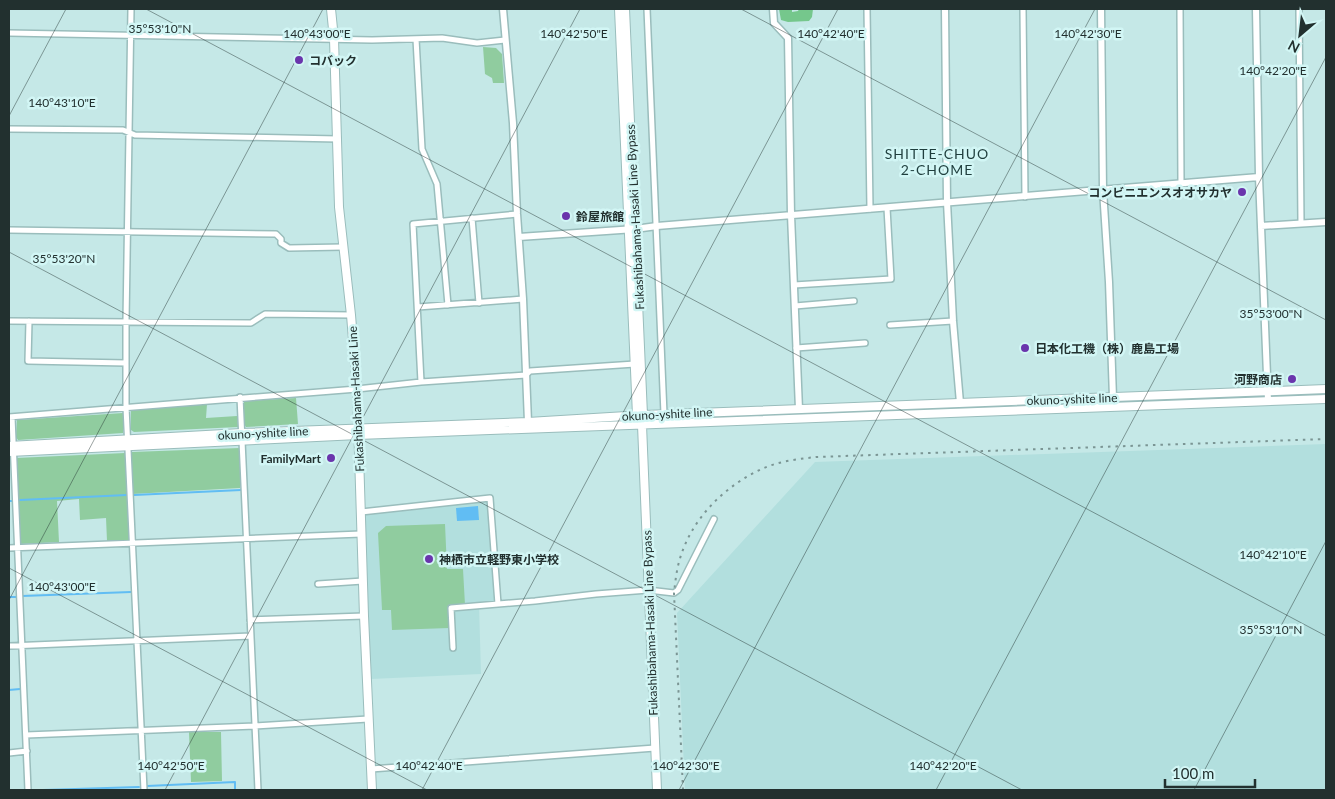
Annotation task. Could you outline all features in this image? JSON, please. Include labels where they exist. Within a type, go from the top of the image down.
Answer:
[{"type":"main road","name":"Fukashibahama-Hasaki Line","points":[[331,9],[334,39],[339,207],[357,389],[362,581],[372,790]]},
{"type":"main road","name":"Fukashibahama-Hasaki Line Bypass","points":[[619,9],[632,229],[640,415]]},
{"type":"main road","name":"Fukashibahama-Hasaki Line Bypass","points":[[625,9],[635,364],[642,425],[657,790]]},
{"type":"main road","name":"okuno-yshite line","points":[[11,449],[358,432],[640,415],[1326,389]]},
{"type":"main road","name":"okuno-yshite line","points":[[358,432],[642,425],[1326,399]]},
{"type":"street","points":[[131,9],[126,407],[144,790]]},
{"type":"street","points":[[502,9],[513,123],[528,422]]},
{"type":"street","points":[[647,9],[664,414]]},
{"type":"street","points":[[773,9],[774,23],[788,38],[791,215],[798,409]]},
{"type":"street","points":[[867,9],[870,210]]},
{"type":"street","points":[[945,9],[947,202],[960,403]]},
{"type":"street","points":[[1023,9],[1025,197]]},
{"type":"street","points":[[1101,9],[1103,190],[1113,398]]},
{"type":"street","points":[[1180,9],[1181,184]]},
{"type":"street","points":[[1256,9],[1259,177],[1268,400]]},
{"type":"street","points":[[1299,9],[1301,223]]},
{"type":"street","points":[[9,33],[416,40],[442,38],[477,43],[505,40]]},
{"type":"street","points":[[416,40],[422,149],[437,184],[448,305]]},
{"type":"street","points":[[9,129],[123,130],[135,135],[338,139]]},
{"type":"street","points":[[520,237],[1259,177]]},
{"type":"street","points":[[794,285],[891,279],[887,208]]},
{"type":"street","points":[[421,382],[413,224],[517,214]]},
{"type":"street","points":[[472,218],[479,303]]},
{"type":"street","points":[[1261,226],[1326,222]]},
{"type":"street","points":[[9,230],[276,234],[281,239],[281,244],[289,248],[344,246]]},
{"type":"street","points":[[418,307],[523,299]]},
{"type":"street","points":[[794,306],[854,301]]},
{"type":"street","points":[[9,321],[251,323],[265,314],[351,315]]},
{"type":"street","points":[[29,321],[28,361],[126,363]]},
{"type":"street","points":[[890,325],[954,321]]},
{"type":"street","points":[[796,348],[864,343]]},
{"type":"street","points":[[28,790],[18,548],[10,417],[357,389],[421,382],[526,375],[530,370],[635,364]]},
{"type":"street","points":[[240,397],[258,790]]},
{"type":"street","points":[[361,512],[490,498],[498,604]]},
{"type":"street","points":[[453,648],[451,608],[648,590],[674,593],[678,590],[714,519]]},
{"type":"street","points":[[9,548],[361,534]]},
{"type":"street","points":[[318,584],[362,581]]},
{"type":"street","points":[[250,620],[364,616]]},
{"type":"street","points":[[9,646],[250,636]]},
{"type":"street","points":[[26,735],[254,726],[368,719]]},
{"type":"street","points":[[371,769],[655,748]]},
{"type":"street","points":[[9,753],[27,752]]},
{"type":"shaded area","points":[[1326,444],[1326,790],[685,790],[677,613],[815,462]]},
{"type":"shaded area","name":"神栖市立軽野東小学校","points":[[488,500],[496,603],[479,604],[481,674],[371,679],[364,515]]},
{"type":"green space","points":[[779,9],[792,9],[792,12],[799,9],[813,9],[812,17],[809,21],[788,22],[781,20]]},
{"type":"green space","points":[[483,47],[496,48],[502,54],[504,83],[493,83],[492,78],[485,74]]},
{"type":"green space","points":[[296,398],[298,424],[246,427],[244,424],[244,401]]},
{"type":"green space","points":[[207,404],[206,418],[237,416],[238,427],[134,432],[131,430],[131,410]]},
{"type":"green space","points":[[123,413],[123,433],[18,440],[16,437],[17,420]]},
{"type":"green space","points":[[240,448],[240,488],[132,494],[132,452]]},
{"type":"green space","points":[[125,453],[129,540],[107,541],[106,518],[80,520],[79,499],[57,501],[59,542],[20,544],[16,458]]},
{"type":"green space","points":[[445,524],[447,569],[463,569],[465,605],[448,606],[449,628],[392,630],[391,610],[382,610],[378,533],[386,526]]},
{"type":"green space","points":[[189,732],[221,732],[222,781],[191,782]]},
{"type":"water","points":[[478,506],[479,520],[457,521],[456,508]]},
{"type":"waterway","points":[[134,495],[241,490]]},
{"type":"waterway","points":[[20,500],[127,495]]},
{"type":"waterway","points":[[22,596],[131,592]]},
{"type":"waterway","points":[[9,597],[16,597]]},
{"type":"waterway","points":[[9,690],[20,689]]},
{"type":"waterway","points":[[147,786],[235,782],[235,790]]},
{"type":"waterway","points":[[43,790],[139,787]]},
{"type":"railway","points":[[683,790],[674,593],[678,566],[690,535],[709,507],[721,495],[749,476],[776,464],[816,457],[1326,439]]},
{"type":"place","name":"コバック","points":[[299,60]]},
{"type":"place","name":"コンビニエンスオオサカヤ","points":[[1242,192]]},
{"type":"place","name":"鈴屋旅館","points":[[566,216]]},
{"type":"place","name":"日本化工機（株）鹿島工場","points":[[1025,348]]},
{"type":"place","name":"河野商店","points":[[1292,379]]},
{"type":"place","name":"FamilyMart","points":[[331,458]]},
{"type":"place","name":"神栖市立軽野東小学校","points":[[429,559]]},
{"type":"district","name":"SHITTE-CHUO 2-CHOME","points":[[937,162]]}]
